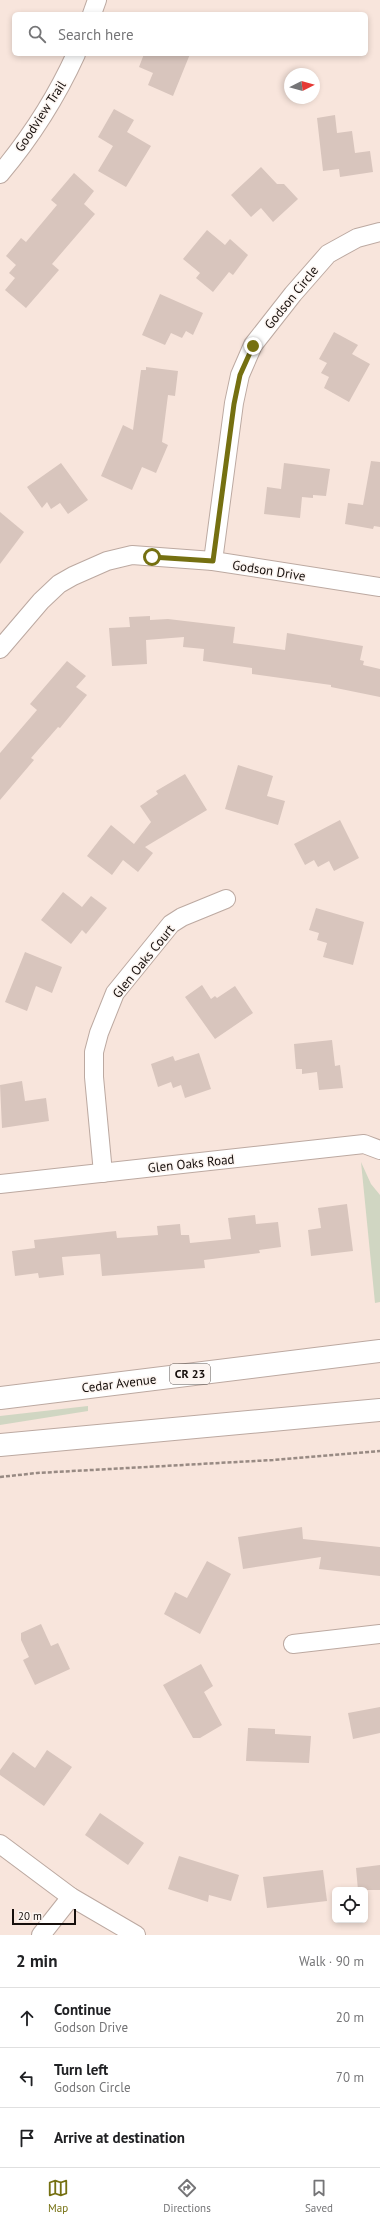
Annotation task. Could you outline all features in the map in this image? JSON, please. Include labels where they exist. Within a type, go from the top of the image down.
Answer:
[{"type":"main road","name":"Cedar Avenue","points":[[0,1398],[380,1351]]},
{"type":"main road","points":[[337,1414],[380,1398]]},
{"type":"main road","points":[[0,1445],[380,1410]]},
{"type":"street","points":[[93,12],[97,0]]},
{"type":"street","name":"Goodview Trail","points":[[0,174],[41,120],[64,81],[75,56]]},
{"type":"street","name":"Godson Circle","points":[[213,561],[234,404],[240,375],[253,346],[293,294],[328,254],[357,238],[380,232]]},
{"type":"street","name":"Godson Drive","points":[[0,649],[36,606],[59,584],[102,563],[132,555],[213,561],[380,587]]},
{"type":"street","name":"Glen Oaks Court","points":[[103,1173],[94,1077],[94,1052],[99,1033],[115,993],[171,924],[182,917],[226,899]]},
{"type":"street","name":"Glen Oaks Road","points":[[0,1184],[364,1144],[380,1150]]},
{"type":"street","points":[[293,1644],[380,1634]]},
{"type":"street","points":[[0,1844],[71,1897],[136,1935]]},
{"type":"street","points":[[41,1935],[71,1897]]},
{"type":"path","points":[[0,1477],[37,1473],[273,1460],[380,1451]]},
{"type":"green space","points":[[361,1162],[371,1184],[380,1195],[380,1302],[375,1303]]},
{"type":"green space","points":[[88,1406],[88,1411],[0,1425],[0,1416]]},
{"type":"building","points":[[143,56],[189,56],[173,96],[148,85],[153,73],[139,67]]},
{"type":"building","points":[[114,109],[134,120],[127,132],[151,146],[126,187],[98,171],[113,146],[98,137]]},
{"type":"building","points":[[335,115],[337,133],[352,131],[355,153],[370,151],[373,172],[340,177],[339,169],[323,171],[317,118]]},
{"type":"building","points":[[261,167],[277,184],[284,184],[298,199],[273,222],[261,208],[251,217],[231,195]]},
{"type":"building","points":[[74,173],[94,191],[84,204],[95,214],[52,264],[59,270],[26,308],[5,290],[15,278],[9,273],[16,265],[6,256],[21,238],[26,242],[57,205],[51,200]]},
{"type":"building","points":[[207,230],[225,245],[230,239],[248,255],[233,275],[229,272],[213,292],[196,278],[200,273],[183,259]]},
{"type":"building","points":[[160,294],[203,313],[193,335],[186,331],[182,338],[171,333],[165,345],[142,335]]},
{"type":"building","points":[[334,332],[358,345],[352,354],[370,364],[349,402],[324,388],[329,377],[321,373],[327,363],[319,359]]},
{"type":"building","points":[[146,367],[178,371],[175,396],[168,395],[162,442],[168,445],[156,473],[142,467],[132,490],[101,476],[123,425],[133,430],[141,370],[146,370]]},
{"type":"building","points":[[371,461],[380,462],[380,527],[374,526],[373,529],[345,524],[348,503],[363,505]]},
{"type":"building","points":[[61,463],[88,500],[68,514],[60,503],[51,509],[47,502],[42,508],[27,487]]},
{"type":"building","points":[[284,463],[330,469],[326,496],[313,495],[313,498],[302,497],[300,518],[264,514],[267,487],[281,489]]},
{"type":"building","points":[[0,512],[24,532],[0,564]]},
{"type":"building","points":[[150,616],[150,620],[168,619],[235,627],[233,643],[285,650],[287,633],[363,646],[360,660],[364,661],[363,665],[380,669],[380,697],[331,687],[331,685],[252,674],[252,668],[203,661],[204,649],[183,647],[184,637],[146,640],[147,664],[112,666],[109,628],[130,627],[129,617]]},
{"type":"building","points":[[67,661],[86,676],[76,687],[87,695],[60,728],[58,727],[31,758],[34,760],[0,800],[0,753],[37,710],[30,704]]},
{"type":"building","points":[[238,765],[273,776],[267,796],[285,801],[278,825],[225,809]]},
{"type":"building","points":[[185,774],[207,810],[145,847],[153,853],[138,872],[123,860],[112,875],[87,856],[111,825],[134,844],[151,822],[140,806],[158,794],[156,791]]},
{"type":"building","points":[[340,820],[359,858],[334,871],[329,861],[318,867],[314,860],[305,865],[294,844]]},
{"type":"building","points":[[63,892],[82,907],[91,896],[107,908],[86,934],[82,930],[71,944],[41,920]]},
{"type":"building","points":[[316,908],[364,922],[353,965],[323,957],[327,943],[317,940],[319,933],[309,930]]},
{"type":"building","points":[[25,952],[62,967],[52,993],[36,986],[27,1011],[5,1002]]},
{"type":"building","points":[[202,985],[211,999],[215,996],[217,998],[235,986],[253,1013],[215,1039],[185,997]]},
{"type":"building","points":[[332,1040],[335,1066],[340,1065],[343,1088],[319,1090],[317,1072],[302,1074],[302,1069],[296,1069],[294,1044]]},
{"type":"building","points":[[199,1053],[211,1089],[185,1098],[181,1085],[173,1088],[171,1082],[158,1087],[151,1064],[173,1056],[175,1061]]},
{"type":"building","points":[[22,1081],[25,1101],[46,1098],[49,1121],[2,1128],[0,1085]]},
{"type":"building","points":[[347,1204],[353,1251],[311,1256],[308,1230],[321,1228],[318,1208]]},
{"type":"building","points":[[255,1215],[256,1224],[278,1222],[281,1247],[259,1250],[260,1253],[204,1260],[205,1268],[102,1276],[100,1254],[62,1257],[64,1275],[39,1278],[38,1273],[15,1276],[12,1251],[35,1248],[34,1240],[116,1231],[117,1238],[158,1235],[157,1226],[180,1224],[181,1235],[189,1235],[190,1243],[231,1239],[228,1218]]},
{"type":"building","points":[[302,1527],[303,1539],[380,1547],[380,1576],[319,1569],[321,1557],[243,1569],[238,1537]]},
{"type":"building","points":[[207,1561],[231,1574],[200,1634],[164,1614],[175,1592],[187,1598]]},
{"type":"building","points":[[41,1624],[51,1646],[58,1643],[70,1669],[35,1685],[23,1660],[29,1657],[21,1640],[21,1633]]},
{"type":"building","points":[[201,1664],[213,1686],[204,1692],[222,1725],[200,1738],[193,1738],[163,1685]]},
{"type":"building","points":[[380,1707],[380,1733],[353,1739],[348,1713]]},
{"type":"building","points":[[248,1728],[275,1729],[275,1734],[311,1736],[309,1763],[246,1761]]},
{"type":"building","points":[[47,1750],[72,1767],[44,1806],[0,1775],[0,1770],[13,1752],[35,1768]]},
{"type":"building","points":[[100,1813],[144,1843],[128,1865],[85,1835]]},
{"type":"building","points":[[179,1856],[239,1875],[231,1901],[209,1895],[208,1902],[168,1889]]},
{"type":"building","points":[[380,1865],[380,1890],[368,1890],[368,1887],[358,1887],[356,1868]]},
{"type":"building","points":[[323,1870],[327,1901],[267,1908],[263,1877]]},
{"type":"route","points":[[152,557],[213,561],[234,404],[240,375],[253,346]]}]
